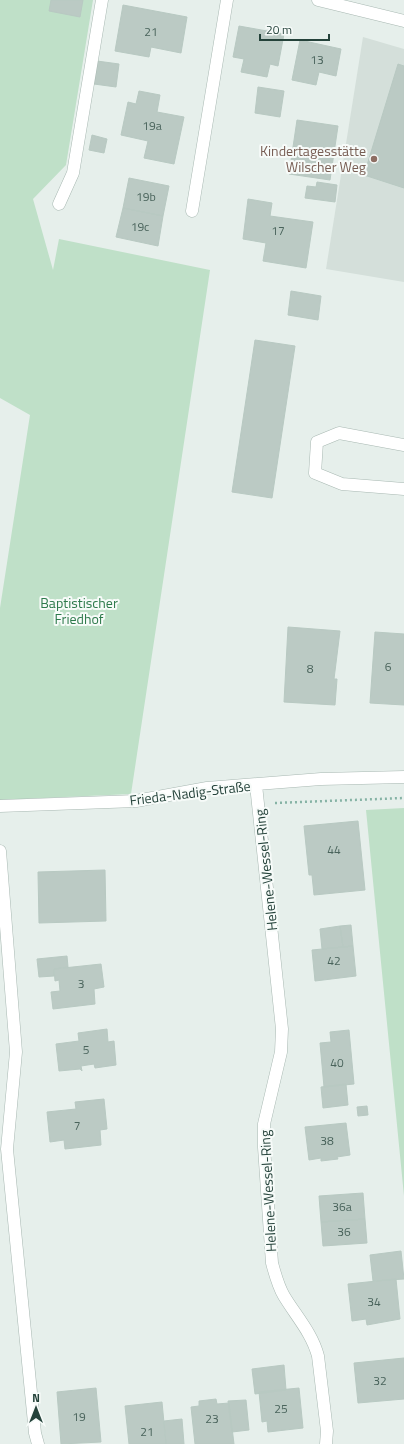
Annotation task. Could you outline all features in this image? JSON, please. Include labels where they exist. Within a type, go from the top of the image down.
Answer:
[{"type":"street","points":[[59,204],[73,173],[102,0]]},
{"type":"street","points":[[192,211],[227,0]]},
{"type":"street","points":[[318,0],[404,21]]},
{"type":"street","points":[[404,445],[339,433],[317,442],[315,473],[342,484],[404,489]]},
{"type":"street","name":"Frieda-Nadig-Straße","points":[[0,806],[136,801],[208,788],[321,779],[404,777]]},
{"type":"street","name":"Helene-Wessel-Ring","points":[[256,784],[282,1029],[281,1052],[264,1124],[264,1147],[272,1263],[276,1280],[315,1345],[318,1356],[327,1431],[326,1444]]},
{"type":"street","points":[[0,851],[16,1052],[7,1149],[35,1433],[38,1444]]},
{"type":"path","points":[[259,803],[404,798]]},
{"type":"shaded area","name":"Kindertagesstätte Wilscher Weg","points":[[363,37],[404,49],[404,282],[326,269]]},
{"type":"green space","name":"Baptistischer Friedhof","points":[[0,0],[93,0],[66,165],[33,199],[53,270],[59,239],[210,270],[131,794],[0,800],[0,608],[30,415],[0,398]]},
{"type":"green space","points":[[404,808],[404,1196],[366,810]]},
{"type":"building","points":[[51,0],[83,0],[80,17],[49,11]]},
{"type":"building","points":[[123,5],[187,17],[181,53],[151,47],[149,57],[115,51]]},
{"type":"building","points":[[239,26],[284,34],[278,66],[270,64],[267,77],[241,72],[244,59],[233,57]]},
{"type":"building","points":[[300,40],[341,49],[336,76],[319,72],[316,85],[292,80]]},
{"type":"building","points":[[97,61],[119,64],[116,87],[94,84]]},
{"type":"building","points":[[398,64],[404,66],[404,188],[364,175]]},
{"type":"building","points":[[258,87],[284,91],[280,117],[255,113]]},
{"type":"building","points":[[139,91],[160,95],[157,112],[184,117],[174,164],[144,158],[148,141],[121,135],[128,102],[136,104]]},
{"type":"building","points":[[297,120],[338,126],[334,153],[293,147]]},
{"type":"building","points":[[92,135],[107,139],[104,153],[89,150]]},
{"type":"building","points":[[293,147],[334,153],[330,180],[289,174]]},
{"type":"building","points":[[129,178],[169,186],[163,216],[123,208]]},
{"type":"building","points":[[317,182],[337,185],[335,202],[305,198],[307,186],[316,187]]},
{"type":"building","points":[[248,199],[272,203],[270,216],[313,222],[306,268],[263,261],[266,243],[243,239]]},
{"type":"building","points":[[123,208],[163,216],[158,246],[116,237]]},
{"type":"building","points":[[291,291],[321,296],[318,320],[288,315]]},
{"type":"building","points":[[255,340],[295,346],[272,498],[232,492]]},
{"type":"building","points":[[288,627],[340,631],[334,679],[337,679],[335,705],[284,702]]},
{"type":"building","points":[[375,632],[404,634],[404,705],[370,703]]},
{"type":"building","points":[[358,821],[365,890],[314,895],[312,875],[309,875],[304,826]]},
{"type":"building","points":[[105,870],[106,921],[39,923],[38,872]]},
{"type":"building","points":[[351,925],[353,946],[343,947],[340,926]]},
{"type":"building","points":[[340,926],[343,947],[322,949],[320,929]]},
{"type":"building","points":[[353,946],[356,976],[315,981],[312,950]]},
{"type":"building","points":[[67,956],[68,967],[54,969],[54,976],[39,977],[37,959]]},
{"type":"building","points":[[101,964],[104,987],[94,989],[95,1004],[53,1009],[51,992],[60,991],[59,980],[55,981],[54,969]]},
{"type":"building","points":[[107,1029],[108,1042],[114,1041],[116,1065],[95,1068],[94,1064],[81,1066],[82,1071],[80,1069],[59,1071],[56,1044],[79,1041],[78,1033]]},
{"type":"building","points":[[349,1030],[354,1084],[324,1087],[320,1043],[331,1042],[330,1032]]},
{"type":"building","points":[[346,1084],[348,1105],[323,1108],[321,1087]]},
{"type":"building","points":[[104,1099],[107,1129],[100,1130],[101,1145],[65,1149],[64,1140],[50,1142],[47,1112],[76,1109],[75,1102]]},
{"type":"building","points":[[367,1106],[368,1115],[358,1116],[357,1107]]},
{"type":"building","points":[[346,1123],[350,1155],[337,1157],[338,1159],[321,1161],[321,1158],[309,1160],[305,1127]]},
{"type":"building","points":[[363,1193],[365,1219],[321,1222],[319,1196]]},
{"type":"building","points":[[365,1219],[367,1243],[323,1246],[321,1222]]},
{"type":"building","points":[[401,1251],[404,1279],[373,1281],[370,1255]]},
{"type":"building","points":[[396,1279],[400,1319],[367,1325],[366,1319],[352,1321],[348,1284]]},
{"type":"building","points":[[404,1358],[404,1399],[358,1403],[354,1363]]},
{"type":"building","points":[[284,1365],[286,1390],[255,1394],[252,1369]]},
{"type":"building","points":[[96,1388],[101,1442],[61,1444],[57,1392]]},
{"type":"building","points":[[299,1388],[303,1428],[268,1432],[267,1421],[262,1422],[259,1392]]},
{"type":"building","points":[[216,1399],[217,1404],[229,1403],[234,1444],[195,1444],[191,1407],[199,1406],[199,1401]]},
{"type":"building","points":[[246,1400],[249,1430],[232,1432],[228,1401]]},
{"type":"building","points":[[162,1402],[166,1444],[129,1444],[125,1406]]},
{"type":"building","points":[[182,1419],[184,1444],[166,1444],[164,1421]]},
{"type":"place","name":"Kindertagesstätte Wilscher Weg","points":[[374,159]]}]
